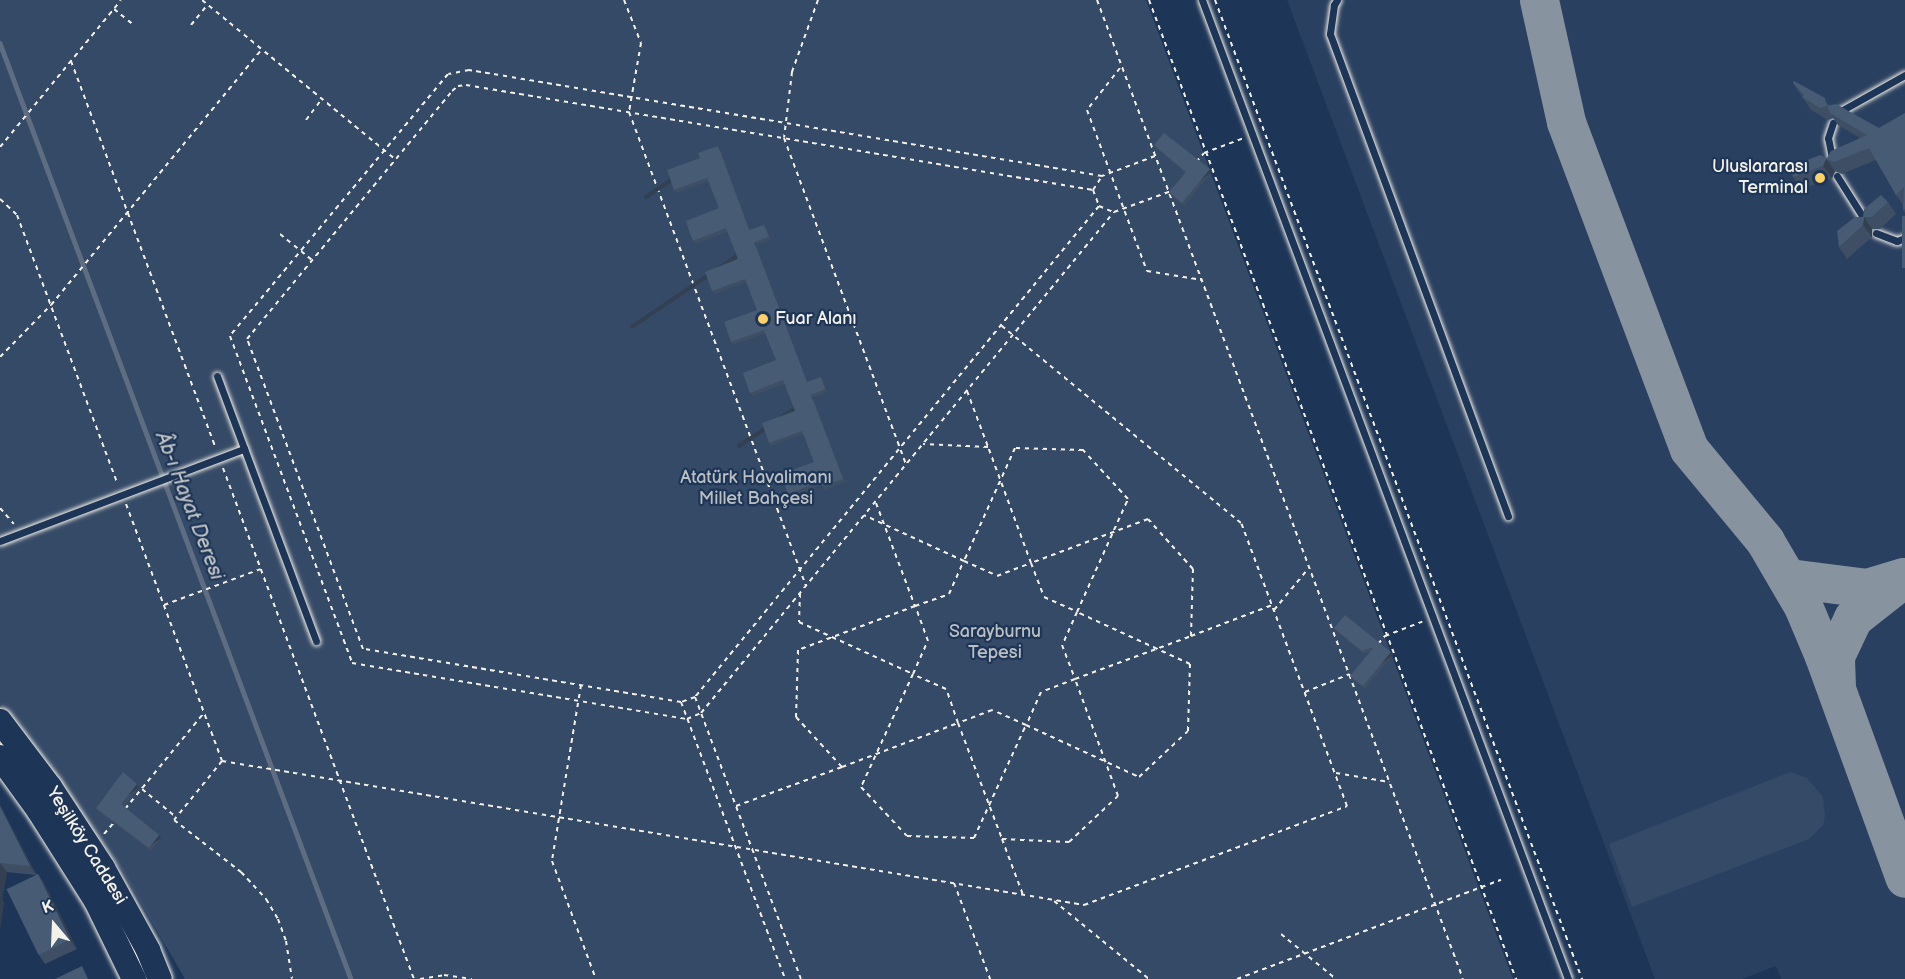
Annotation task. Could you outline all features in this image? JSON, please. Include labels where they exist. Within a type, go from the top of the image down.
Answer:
[{"type":"highway","name":"Yeşilköy Caddesi","points":[[0,721],[50,787],[103,868],[148,950],[160,979]]},
{"type":"highway","name":"Yeşilköy Caddesi","points":[[0,757],[39,811],[96,901],[134,979]]},
{"type":"highway","points":[[0,784],[39,811]]},
{"type":"lane","points":[[1202,0],[1568,979]]},
{"type":"lane","points":[[1337,0],[1334,5],[1330,34],[1508,516]]},
{"type":"lane","points":[[1838,113],[1905,75]]},
{"type":"lane","points":[[1833,123],[1828,138],[1834,165]]},
{"type":"lane","points":[[1837,176],[1868,225]]},
{"type":"lane","points":[[1876,233],[1897,241],[1905,238]]},
{"type":"lane","points":[[216,376],[316,641]]},
{"type":"lane","points":[[0,541],[244,449]]},
{"type":"path","points":[[0,147],[121,0]]},
{"type":"path","points":[[202,0],[395,159]]},
{"type":"path","points":[[624,0],[641,43],[629,112],[806,586]]},
{"type":"path","points":[[818,0],[797,55],[784,138],[906,465]]},
{"type":"path","points":[[1097,0],[1463,979]]},
{"type":"path","points":[[1149,0],[1515,979]]},
{"type":"path","points":[[1215,0],[1582,979]]},
{"type":"path","points":[[191,25],[207,5]]},
{"type":"path","points":[[114,9],[134,26]]},
{"type":"path","points":[[0,357],[51,305],[262,49]]},
{"type":"path","points":[[71,61],[414,979]]},
{"type":"path","points":[[1122,66],[1086,110],[1123,209],[1148,272],[1202,280]]},
{"type":"path","points":[[1155,156],[1102,176],[458,70],[440,81],[230,336],[352,663],[687,718],[701,713],[1114,212],[1173,190]]},
{"type":"path","points":[[1093,190],[629,112],[458,86],[247,339],[363,649],[681,702],[695,697],[1099,206]]},
{"type":"path","points":[[306,120],[322,99]]},
{"type":"path","points":[[1191,168],[1206,152],[1252,135]]},
{"type":"path","points":[[1093,190],[1102,176]]},
{"type":"path","points":[[1093,190],[1099,206],[1114,212]]},
{"type":"path","points":[[280,234],[312,260]]},
{"type":"path","points":[[266,768],[1084,905],[1347,806],[1241,523],[1001,325]]},
{"type":"path","points":[[736,806],[992,710],[1139,777],[1188,731],[1190,664],[1044,597],[967,391]]},
{"type":"path","points":[[923,444],[988,447]]},
{"type":"path","points":[[842,767],[796,717],[798,650],[949,594],[1015,448],[1083,450],[1128,499],[1062,645],[1118,796],[1069,842],[1002,839]]},
{"type":"path","points":[[876,502],[928,641],[861,787],[907,836],[974,838],[1041,692],[1272,605]]},
{"type":"path","points":[[0,508],[21,533]]},
{"type":"path","points":[[864,515],[997,576],[1148,519],[1193,569],[1191,636]]},
{"type":"path","points":[[1274,610],[1309,568]]},
{"type":"path","points":[[164,605],[261,569]]},
{"type":"path","points":[[801,593],[799,622],[946,689],[1023,895]]},
{"type":"path","points":[[1372,651],[1387,635],[1445,613]]},
{"type":"path","points":[[1304,692],[1354,673]]},
{"type":"path","points":[[581,686],[552,861],[596,979]]},
{"type":"path","points":[[695,697],[801,979]]},
{"type":"path","points":[[681,702],[785,979]]},
{"type":"path","points":[[100,839],[204,713]]},
{"type":"path","points":[[222,761],[174,820],[242,872],[266,898],[283,930],[292,979]]},
{"type":"path","points":[[1335,772],[1389,782]]},
{"type":"path","points":[[142,789],[176,817]]},
{"type":"path","points":[[1237,979],[1501,880]]},
{"type":"path","points":[[954,883],[990,979]]},
{"type":"path","points":[[1053,900],[1149,979]]},
{"type":"path","points":[[1281,934],[1336,979]]},
{"type":"path","points":[[420,979],[444,975],[472,979]]},
{"type":"shaded area","points":[[1287,0],[1905,0],[1905,979],[1781,979],[1776,966],[1742,979],[1655,979]]},
{"type":"green space","name":"Atatürk Havalimanı Millet Bahçesi","points":[[0,0],[1146,0],[1513,979],[185,979],[122,870],[0,704]]},
{"type":"green space","points":[[1790,772],[1807,778],[1823,797],[1825,816],[1823,825],[1809,839],[1632,907],[1609,844]]},
{"type":"building","points":[[1794,81],[1825,98],[1827,106],[1820,108],[1802,97],[1804,95],[1793,83]]},
{"type":"building","points":[[1836,104],[1879,128],[1905,113],[1905,209],[1903,210],[1904,187],[1896,195],[1869,148],[1834,162],[1826,159],[1823,166],[1793,177],[1790,167],[1820,155],[1827,158],[1831,151],[1867,135],[1830,113],[1827,106]]},
{"type":"building","points":[[1164,133],[1210,169],[1182,203],[1169,192],[1186,172],[1154,145]]},
{"type":"building","name":"Fuar Alanı","points":[[718,146],[749,230],[764,225],[769,237],[754,242],[807,382],[821,377],[825,389],[811,395],[843,479],[823,486],[821,481],[788,494],[781,474],[814,462],[802,431],[769,443],[762,423],[795,411],[783,380],[750,393],[743,373],[776,360],[764,330],[731,342],[724,322],[757,310],[745,279],[712,291],[705,272],[738,259],[726,228],[693,241],[689,231],[686,221],[719,208],[707,178],[674,190],[667,170],[700,158],[698,153]]},
{"type":"building","points":[[1881,195],[1888,202],[1872,217],[1864,217],[1863,225],[1839,247],[1837,231],[1855,217],[1863,217],[1864,209]]},
{"type":"building","points":[[1902,216],[1905,216],[1905,268],[1902,268]]},
{"type":"building","points":[[1345,615],[1391,652],[1363,686],[1350,676],[1374,647],[1362,651],[1334,628]]},
{"type":"building","points":[[123,772],[137,784],[121,804],[159,835],[149,848],[96,808]]},
{"type":"building","points":[[0,807],[30,866],[0,863]]},
{"type":"building","points":[[38,874],[70,940],[39,955],[7,889]]},
{"type":"building","points":[[82,966],[88,979],[55,979]]},
{"type":"waterway","name":"Âb-ı Hayat Deresi","points":[[0,43],[351,979]]},
{"type":"taxiway","points":[[1539,0],[1566,122],[1689,449],[1765,541],[1803,606],[1824,656],[1905,878]]},
{"type":"taxiway","points":[[1789,578],[1867,588],[1903,577]]},
{"type":"taxiway","points":[[1836,687],[1835,656],[1853,618],[1905,577]]},
{"type":"place","name":"Uluslararası Terminal","points":[[1820,178]]},
{"type":"place","name":"Fuar Alanı","points":[[763,319]]},
{"type":"park label","name":"Sarayburnu Tepesi","points":[[995,643]]}]
